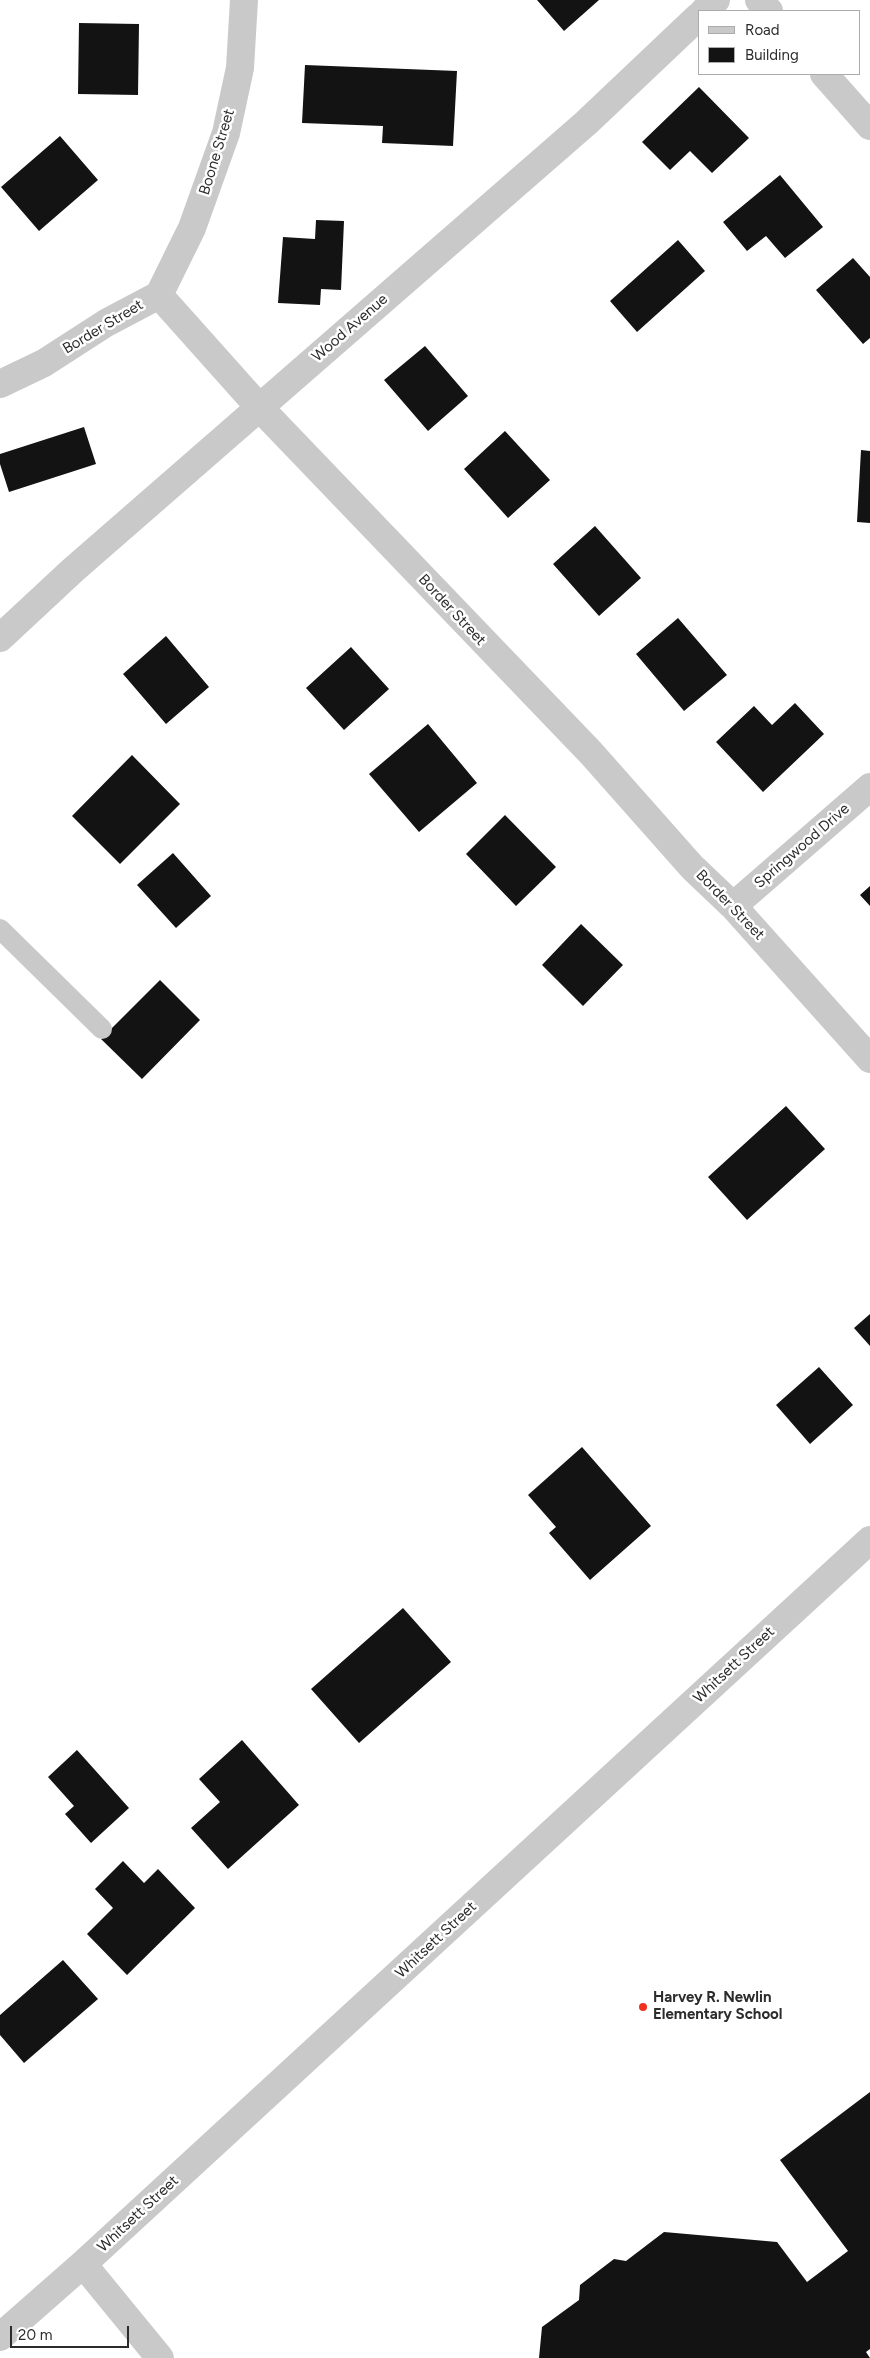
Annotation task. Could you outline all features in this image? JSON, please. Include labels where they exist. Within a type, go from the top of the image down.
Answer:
[{"type":"street","name":"Boone Street","points":[[159,295],[192,228],[226,133],[240,68],[244,0]]},
{"type":"street","points":[[705,10],[716,0]]},
{"type":"street","points":[[759,0],[768,10]]},
{"type":"street","name":"Wood Avenue","points":[[0,638],[73,570],[586,123],[698,17]]},
{"type":"street","points":[[825,75],[870,126]]},
{"type":"street","name":"Border Street","points":[[0,384],[44,363],[106,323],[159,295],[260,407],[591,753],[692,867],[733,906],[870,1059]]},
{"type":"street","name":"Springwood Drive","points":[[733,906],[870,787]]},
{"type":"street","name":"Whitsett Street","points":[[0,2337],[83,2264],[870,1540]]},
{"type":"street","points":[[83,2264],[160,2358]]},
{"type":"lane","points":[[0,928],[102,1029]]},
{"type":"building","points":[[537,0],[599,0],[564,31]]},
{"type":"building","points":[[79,23],[139,24],[138,95],[78,94]]},
{"type":"building","points":[[305,65],[457,71],[453,146],[382,143],[383,126],[302,123]]},
{"type":"building","points":[[699,87],[749,138],[712,173],[690,151],[670,170],[642,142]]},
{"type":"building","points":[[60,136],[98,180],[39,231],[1,187]]},
{"type":"building","points":[[780,175],[823,227],[785,258],[766,236],[747,251],[723,222]]},
{"type":"building","points":[[316,220],[344,221],[341,290],[321,289],[320,305],[278,303],[283,237],[315,239]]},
{"type":"building","points":[[678,240],[705,271],[637,332],[610,301]]},
{"type":"building","points":[[853,258],[870,277],[870,338],[863,344],[816,290]]},
{"type":"building","points":[[425,346],[468,396],[428,431],[384,380]]},
{"type":"building","points":[[84,427],[96,464],[9,492],[0,464],[0,454]]},
{"type":"building","points":[[505,431],[550,480],[508,518],[464,469]]},
{"type":"building","points":[[861,450],[870,451],[870,523],[857,522]]},
{"type":"building","points":[[595,526],[641,578],[599,616],[553,564]]},
{"type":"building","points":[[678,618],[727,675],[684,711],[636,654]]},
{"type":"building","points":[[166,636],[209,687],[166,724],[123,674]]},
{"type":"building","points":[[351,647],[389,689],[344,730],[306,688]]},
{"type":"building","points":[[795,703],[824,734],[763,792],[716,742],[754,706],[772,725]]},
{"type":"building","points":[[428,724],[477,783],[419,832],[369,774]]},
{"type":"building","points":[[132,755],[180,804],[120,864],[72,816]]},
{"type":"building","points":[[505,815],[556,867],[516,906],[466,854]]},
{"type":"building","points":[[173,853],[211,896],[176,928],[137,885]]},
{"type":"building","points":[[870,886],[870,906],[860,895]]},
{"type":"building","points":[[581,924],[623,965],[583,1006],[542,965]]},
{"type":"building","points":[[160,980],[200,1020],[142,1079],[101,1039]]},
{"type":"building","points":[[786,1106],[825,1149],[747,1220],[708,1177]]},
{"type":"building","points":[[870,1314],[870,1346],[854,1328]]},
{"type":"building","points":[[819,1367],[853,1405],[810,1444],[776,1405]]},
{"type":"building","points":[[582,1447],[651,1526],[590,1580],[549,1533],[556,1527],[528,1495]]},
{"type":"building","points":[[403,1608],[451,1662],[359,1743],[311,1689]]},
{"type":"building","points":[[242,1740],[299,1805],[228,1869],[191,1828],[220,1802],[199,1779]]},
{"type":"building","points":[[77,1750],[129,1808],[91,1843],[65,1814],[74,1806],[48,1777]]},
{"type":"building","points":[[123,1861],[144,1883],[158,1869],[195,1908],[127,1975],[87,1934],[113,1908],[95,1889]]},
{"type":"building","points":[[63,1960],[98,1999],[24,2063],[0,2035],[0,2015]]},
{"type":"building","points":[[870,2092],[870,2349],[866,2352],[870,2358],[539,2358],[542,2327],[579,2300],[580,2285],[614,2259],[626,2261],[664,2232],[777,2242],[807,2282],[848,2251],[780,2160]]},
{"type":"place","name":"Harvey R. Newlin Elementary School","points":[[643,2007]]}]
